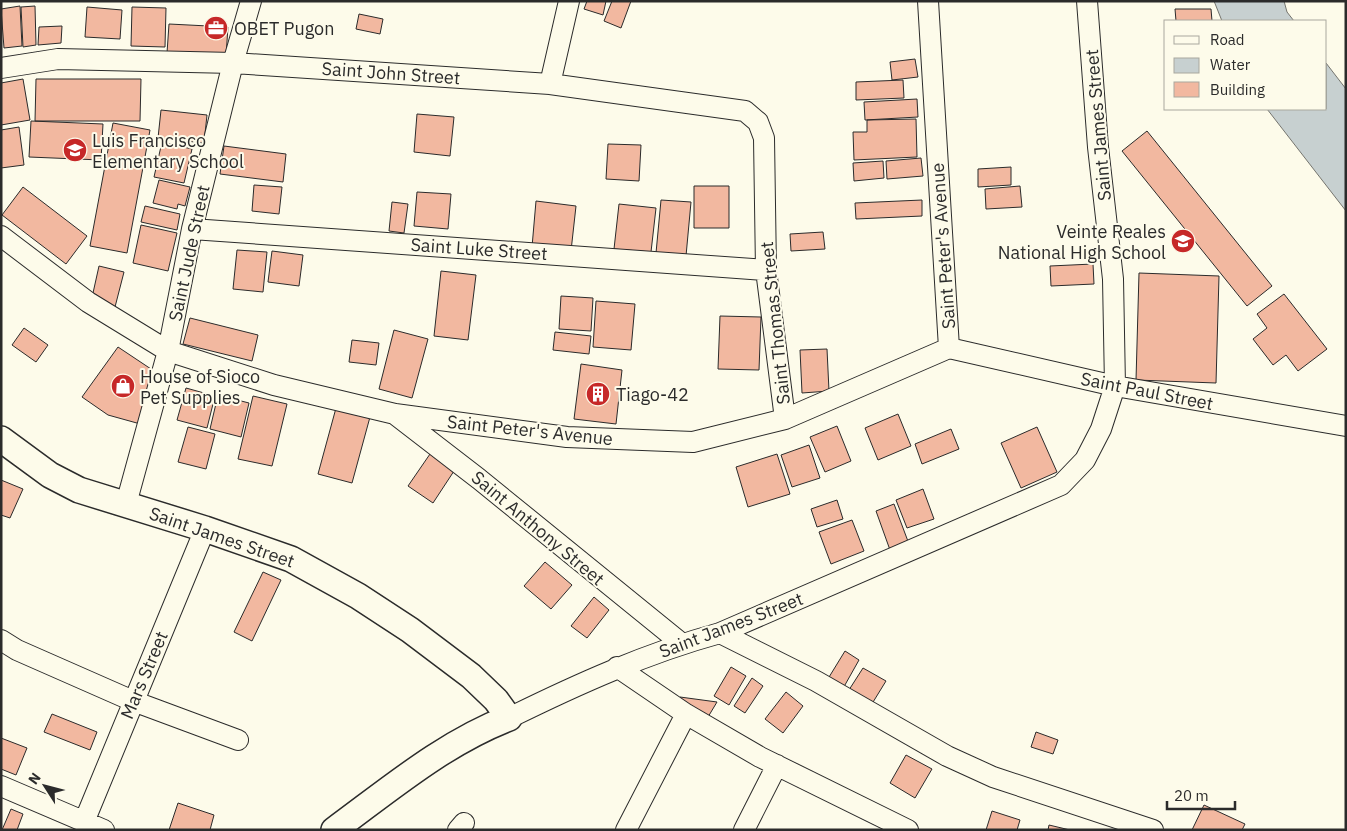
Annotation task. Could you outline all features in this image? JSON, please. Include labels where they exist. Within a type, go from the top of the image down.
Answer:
[{"type":"street","name":"Saint Jude Street","points":[[126,504],[168,351],[192,229],[233,63],[251,1]]},
{"type":"street","points":[[550,84],[569,1]]},
{"type":"street","name":"Saint Peter's Avenue","points":[[1,236],[88,302],[168,351],[274,385],[394,414],[567,437],[693,442],[785,419],[949,348],[928,1]]},
{"type":"street","name":"Saint James Street","points":[[1,439],[50,475],[79,490],[205,529],[291,559],[358,596],[410,630],[471,676],[496,700],[510,718],[617,667],[681,644],[720,633],[1061,485],[1089,452],[1101,429],[1115,386],[1113,279],[1098,147],[1087,1]]},
{"type":"street","name":"Saint John Street","points":[[1,68],[58,59],[233,63],[550,84],[745,111],[758,122],[764,138]]},
{"type":"street","name":"Saint Thomas Street","points":[[764,138],[766,270],[785,419]]},
{"type":"street","name":"Saint Luke Street","points":[[192,229],[766,270]]},
{"type":"street","name":"Saint Paul Street","points":[[949,348],[1115,386],[1346,426]]},
{"type":"street","name":"Saint Anthony Street","points":[[394,414],[479,479],[681,644]]},
{"type":"street","name":"Mars Street","points":[[84,822],[205,529]]},
{"type":"street","points":[[720,633],[816,681],[946,756],[993,778],[1153,830]]},
{"type":"street","points":[[1,640],[17,650],[133,701],[238,740]]},
{"type":"street","points":[[617,667],[686,714],[777,765],[908,830]]},
{"type":"street","points":[[626,830],[686,714]]},
{"type":"street","points":[[334,830],[438,754],[486,727],[510,718]]},
{"type":"street","points":[[744,830],[777,765]]},
{"type":"street","points":[[1,786],[104,830]]},
{"type":"water","points":[[1214,1],[1284,1],[1287,12],[1293,20],[1222,20]]},
{"type":"water","points":[[1327,64],[1346,89],[1346,211],[1268,110],[1327,110]]},
{"type":"building","points":[[587,1],[606,1],[603,15],[584,9]]},
{"type":"building","points":[[612,1],[631,1],[621,28],[604,21]]},
{"type":"building","points":[[20,6],[22,46],[4,48],[1,9]]},
{"type":"building","points":[[35,6],[36,45],[23,47],[21,7]]},
{"type":"building","points":[[87,7],[122,10],[120,39],[85,37]]},
{"type":"building","points":[[132,7],[166,8],[165,47],[131,46]]},
{"type":"building","points":[[1175,9],[1211,9],[1212,20],[1176,20]]},
{"type":"building","points":[[359,14],[383,19],[380,34],[356,29]]},
{"type":"building","points":[[169,24],[228,27],[226,56],[167,53]]},
{"type":"building","points":[[62,26],[61,43],[38,45],[39,27]]},
{"type":"building","points":[[915,59],[918,77],[892,80],[890,62]]},
{"type":"building","points":[[23,79],[30,120],[1,125],[1,83]]},
{"type":"building","points":[[36,79],[141,79],[140,121],[35,121]]},
{"type":"building","points":[[903,80],[904,98],[856,100],[856,82]]},
{"type":"building","points":[[917,99],[918,117],[865,120],[864,102]]},
{"type":"building","points":[[161,110],[207,115],[204,143],[158,138]]},
{"type":"building","points":[[417,114],[454,117],[450,156],[414,152]]},
{"type":"building","points":[[916,119],[917,157],[854,160],[853,132],[867,132],[867,120]]},
{"type":"building","points":[[31,121],[103,124],[101,160],[29,157]]},
{"type":"building","points":[[113,123],[150,130],[127,253],[90,246]]},
{"type":"building","points":[[19,127],[24,165],[1,168],[1,130]]},
{"type":"building","points":[[1147,131],[1272,286],[1247,306],[1122,151]]},
{"type":"building","points":[[162,142],[192,149],[184,183],[154,177]]},
{"type":"building","points":[[608,144],[641,145],[639,181],[606,179]]},
{"type":"building","points":[[224,146],[286,154],[283,182],[220,174]]},
{"type":"building","points":[[921,158],[923,176],[887,179],[886,161]]},
{"type":"building","points":[[883,161],[884,178],[854,181],[853,163]]},
{"type":"building","points":[[1011,167],[1011,185],[978,187],[978,169]]},
{"type":"building","points":[[159,180],[190,187],[185,206],[178,204],[177,209],[153,203]]},
{"type":"building","points":[[254,185],[282,187],[279,214],[252,211]]},
{"type":"building","points":[[694,186],[729,186],[729,228],[694,228]]},
{"type":"building","points":[[1020,186],[1022,207],[986,209],[985,189]]},
{"type":"building","points":[[23,187],[87,236],[66,264],[2,215]]},
{"type":"building","points":[[417,192],[451,194],[448,229],[414,226]]},
{"type":"building","points":[[661,200],[691,202],[686,256],[656,253]]},
{"type":"building","points":[[922,200],[922,216],[856,219],[855,203]]},
{"type":"building","points":[[536,201],[576,206],[571,251],[532,247]]},
{"type":"building","points":[[392,202],[408,204],[404,233],[389,231]]},
{"type":"building","points":[[619,204],[656,208],[651,252],[614,249]]},
{"type":"building","points":[[145,206],[180,214],[177,230],[141,222]]},
{"type":"building","points":[[141,225],[177,233],[168,271],[133,263]]},
{"type":"building","points":[[823,232],[825,249],[791,251],[790,234]]},
{"type":"building","points":[[237,250],[267,252],[263,292],[233,289]]},
{"type":"building","points":[[272,251],[303,255],[299,286],[268,282]]},
{"type":"building","points":[[1093,264],[1094,284],[1051,286],[1050,266]]},
{"type":"building","points":[[99,266],[124,272],[115,307],[93,293]]},
{"type":"building","points":[[441,271],[476,275],[468,340],[434,336]]},
{"type":"building","points":[[1139,273],[1219,276],[1216,383],[1136,380]]},
{"type":"building","points":[[1284,294],[1327,349],[1298,371],[1286,355],[1273,365],[1253,339],[1267,328],[1257,314]]},
{"type":"building","points":[[561,296],[593,298],[591,331],[559,329]]},
{"type":"building","points":[[596,301],[635,304],[631,350],[593,347]]},
{"type":"building","points":[[720,316],[761,317],[759,370],[718,369]]},
{"type":"building","points":[[190,318],[258,335],[252,361],[183,344]]},
{"type":"building","points":[[24,328],[48,345],[36,362],[12,345]]},
{"type":"building","points":[[394,330],[428,339],[412,398],[379,389]]},
{"type":"building","points":[[555,332],[591,336],[589,354],[553,350]]},
{"type":"building","points":[[352,340],[379,343],[376,365],[349,362]]},
{"type":"building","name":"House of Sioco Pet Supplies","points":[[118,347],[160,375],[144,425],[108,415],[82,397]]},
{"type":"building","points":[[827,349],[829,391],[802,393],[800,350]]},
{"type":"building","name":"Tiago-42","points":[[581,364],[622,370],[616,424],[574,419]]},
{"type":"building","points":[[186,388],[215,396],[207,428],[177,420]]},
{"type":"building","points":[[218,395],[249,403],[241,437],[210,429]]},
{"type":"building","points":[[253,396],[287,404],[272,466],[238,459]]},
{"type":"building","points":[[336,408],[370,417],[352,483],[318,474]]},
{"type":"building","points":[[898,414],[911,446],[878,460],[865,428]]},
{"type":"building","points":[[837,426],[851,461],[825,472],[810,437]]},
{"type":"building","points":[[188,427],[215,434],[206,469],[178,462]]},
{"type":"building","points":[[1037,427],[1057,472],[1021,488],[1001,443]]},
{"type":"building","points":[[951,429],[959,449],[922,464],[915,444]]},
{"type":"building","points":[[809,445],[820,478],[792,487],[781,455]]},
{"type":"building","points":[[430,454],[454,471],[433,503],[408,486]]},
{"type":"building","points":[[777,454],[790,494],[748,507],[736,467]]},
{"type":"building","points":[[1,480],[23,489],[10,518],[1,515]]},
{"type":"building","points":[[923,489],[934,519],[907,528],[896,500]]},
{"type":"building","points":[[837,500],[843,519],[817,527],[811,509]]},
{"type":"building","points":[[894,504],[909,544],[890,550],[876,511]]},
{"type":"building","points":[[852,520],[864,551],[831,564],[819,532]]},
{"type":"building","points":[[545,562],[572,585],[551,609],[524,586]]},
{"type":"building","points":[[263,572],[281,580],[252,641],[234,632]]},
{"type":"building","points":[[594,597],[609,610],[587,638],[571,626]]},
{"type":"building","points":[[845,651],[859,660],[841,692],[826,682]]},
{"type":"building","points":[[731,667],[746,676],[729,705],[714,696]]},
{"type":"building","points":[[863,668],[886,681],[870,707],[847,693]]},
{"type":"building","points":[[752,678],[763,686],[745,713],[734,706]]},
{"type":"building","points":[[786,692],[803,706],[783,733],[765,719]]},
{"type":"building","points":[[680,697],[717,702],[705,722],[676,705]]},
{"type":"building","points":[[52,714],[97,732],[90,750],[44,732]]},
{"type":"building","points":[[1036,732],[1058,740],[1053,754],[1031,747]]},
{"type":"building","points":[[1,738],[27,748],[16,775],[1,769]]},
{"type":"building","points":[[906,755],[932,769],[915,798],[890,783]]},
{"type":"building","points":[[178,803],[214,815],[210,830],[169,830]]},
{"type":"building","points":[[1204,805],[1245,824],[1242,830],[1192,830]]},
{"type":"building","points":[[11,809],[23,814],[17,830],[2,830]]},
{"type":"building","points":[[992,811],[1020,820],[1017,830],[986,830]]},
{"type":"building","points":[[1049,825],[1070,830],[1048,830]]},
{"type":"place","name":"OBET Pugon","points":[[216,28]]},
{"type":"place","name":"Luis Francisco Elementary School","points":[[75,150]]},
{"type":"place","name":"Veinte Reales National High School","points":[[1183,241]]},
{"type":"place","name":"House of Sioco Pet Supplies","points":[[123,386]]},
{"type":"place","name":"Tiago-42","points":[[598,394]]}]
